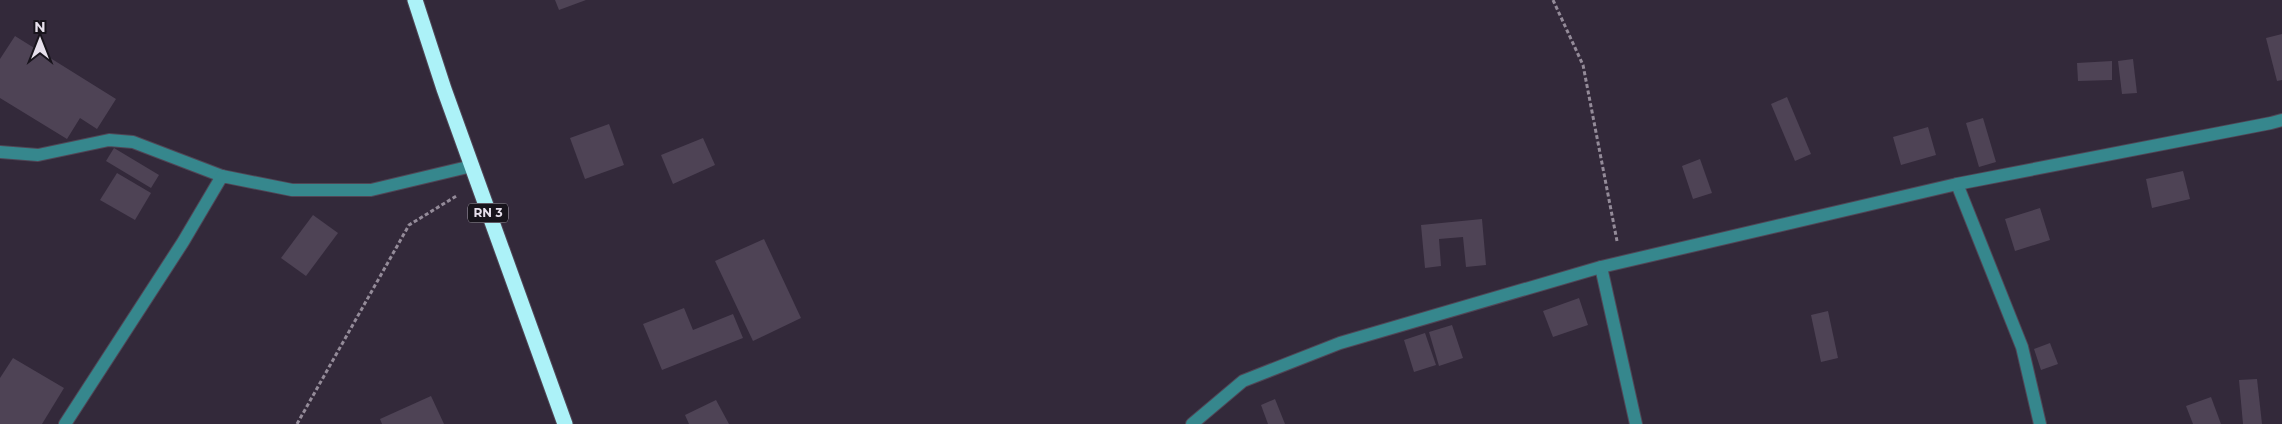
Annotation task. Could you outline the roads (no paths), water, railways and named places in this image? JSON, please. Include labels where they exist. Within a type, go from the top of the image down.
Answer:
[{"type":"highway","name":"RN 3","points":[[415,0],[444,89],[565,424]]},
{"type":"street","points":[[1192,424],[1243,381],[1340,344],[1601,267],[1957,184],[2271,124],[2282,120]]},
{"type":"street","points":[[0,152],[38,155],[109,140],[133,142],[222,176],[292,190],[371,190],[472,166]]},
{"type":"street","points":[[65,424],[183,242],[222,176]]},
{"type":"street","points":[[1957,184],[2022,347],[2040,424]]},
{"type":"street","points":[[1601,267],[1636,424]]}]
